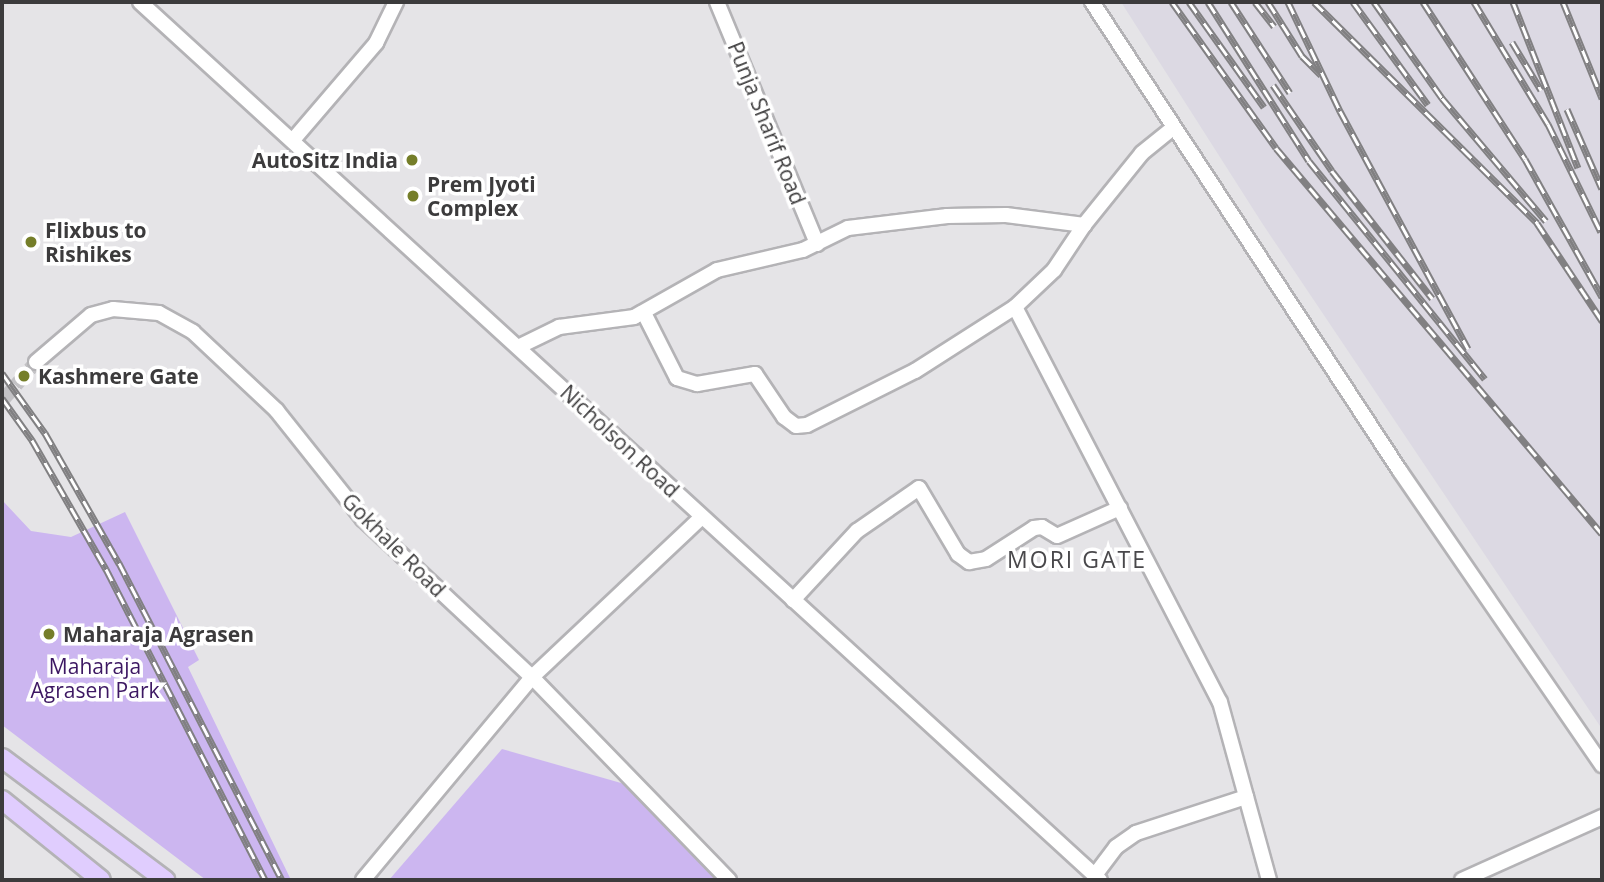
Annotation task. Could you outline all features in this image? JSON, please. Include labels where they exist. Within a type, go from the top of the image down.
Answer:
[{"type":"main road","points":[[2,758],[165,880]]},
{"type":"main road","points":[[2,800],[101,880]]},
{"type":"street","name":"Nicholson Road","points":[[140,2],[1097,878]]},
{"type":"street","points":[[293,141],[376,43],[396,2]]},
{"type":"street","name":"Punja Sharif Road","points":[[717,2],[817,244]]},
{"type":"street","points":[[1092,2],[1400,471],[1602,765]]},
{"type":"street","points":[[644,313],[677,378],[697,384],[755,374],[784,417],[801,427],[915,372],[1015,307],[1054,270],[1084,225],[1142,153],[1173,128]]},
{"type":"street","points":[[517,347],[559,327],[644,313],[717,270],[817,244],[848,228],[947,216],[1006,215],[1084,225]]},
{"type":"street","points":[[1015,307],[1220,702],[1269,880]]},
{"type":"street","name":"Gokhale Road","points":[[36,362],[91,315],[113,309],[159,313],[193,332],[277,411],[363,519],[532,677],[729,880]]},
{"type":"street","points":[[793,600],[857,531],[919,488],[958,554],[969,562],[986,559],[1034,528],[1042,527],[1057,536],[1120,508]]},
{"type":"street","points":[[363,880],[532,677],[702,517]]},
{"type":"street","points":[[1097,878],[1116,847],[1136,834],[1246,797]]},
{"type":"street","points":[[1462,880],[1602,817]]},
{"type":"shaded area","points":[[1121,2],[1602,2],[1602,729],[1262,223]]},
{"type":"green space","name":"Maharaja Agrasen Park","points":[[2,500],[31,531],[71,537],[125,512],[199,660],[188,667],[291,880],[206,880],[2,725]]},
{"type":"green space","points":[[502,749],[628,785],[716,880],[389,880]]},
{"type":"tunnel","points":[[2,401],[36,362]]},
{"type":"railway","points":[[1172,2],[1276,148],[1602,534]]},
{"type":"railway","points":[[1189,2],[1264,107]]},
{"type":"railway","points":[[1208,2],[1309,161],[1485,379]]},
{"type":"railway","points":[[1231,2],[1290,93]]},
{"type":"railway","points":[[1255,2],[1274,26]]},
{"type":"railway","points":[[1268,2],[1302,56],[1321,75]]},
{"type":"railway","points":[[1288,2],[1340,111],[1468,349]]},
{"type":"railway","points":[[1314,2],[1537,223],[1602,321]]},
{"type":"railway","points":[[1353,2],[1428,105]]},
{"type":"railway","points":[[1374,2],[1442,98],[1546,221]]},
{"type":"railway","points":[[1423,2],[1525,159],[1602,297]]},
{"type":"railway","points":[[1474,2],[1548,124],[1601,232]]},
{"type":"railway","points":[[1513,2],[1578,168]]},
{"type":"railway","points":[[1563,2],[1602,98]]},
{"type":"railway","points":[[1512,42],[1541,90]]},
{"type":"railway","points":[[1273,85],[1332,171],[1432,298]]},
{"type":"railway","points":[[1567,109],[1602,189]]},
{"type":"railway","points":[[2,373],[45,433],[119,563],[282,880]]},
{"type":"railway","points":[[2,398],[32,440],[106,569],[265,880]]},
{"type":"place","name":"AutoSitz India","points":[[412,160]]},
{"type":"place","name":"Prem Jyoti Complex","points":[[413,196]]},
{"type":"place","name":"Flixbus to Rishikes","points":[[31,242]]},
{"type":"place","name":"Kashmere Gate","points":[[24,376]]},
{"type":"place","name":"Maharaja Agrasen","points":[[49,634]]},
{"type":"district","name":"MORI GATE","points":[[1077,559]]}]
